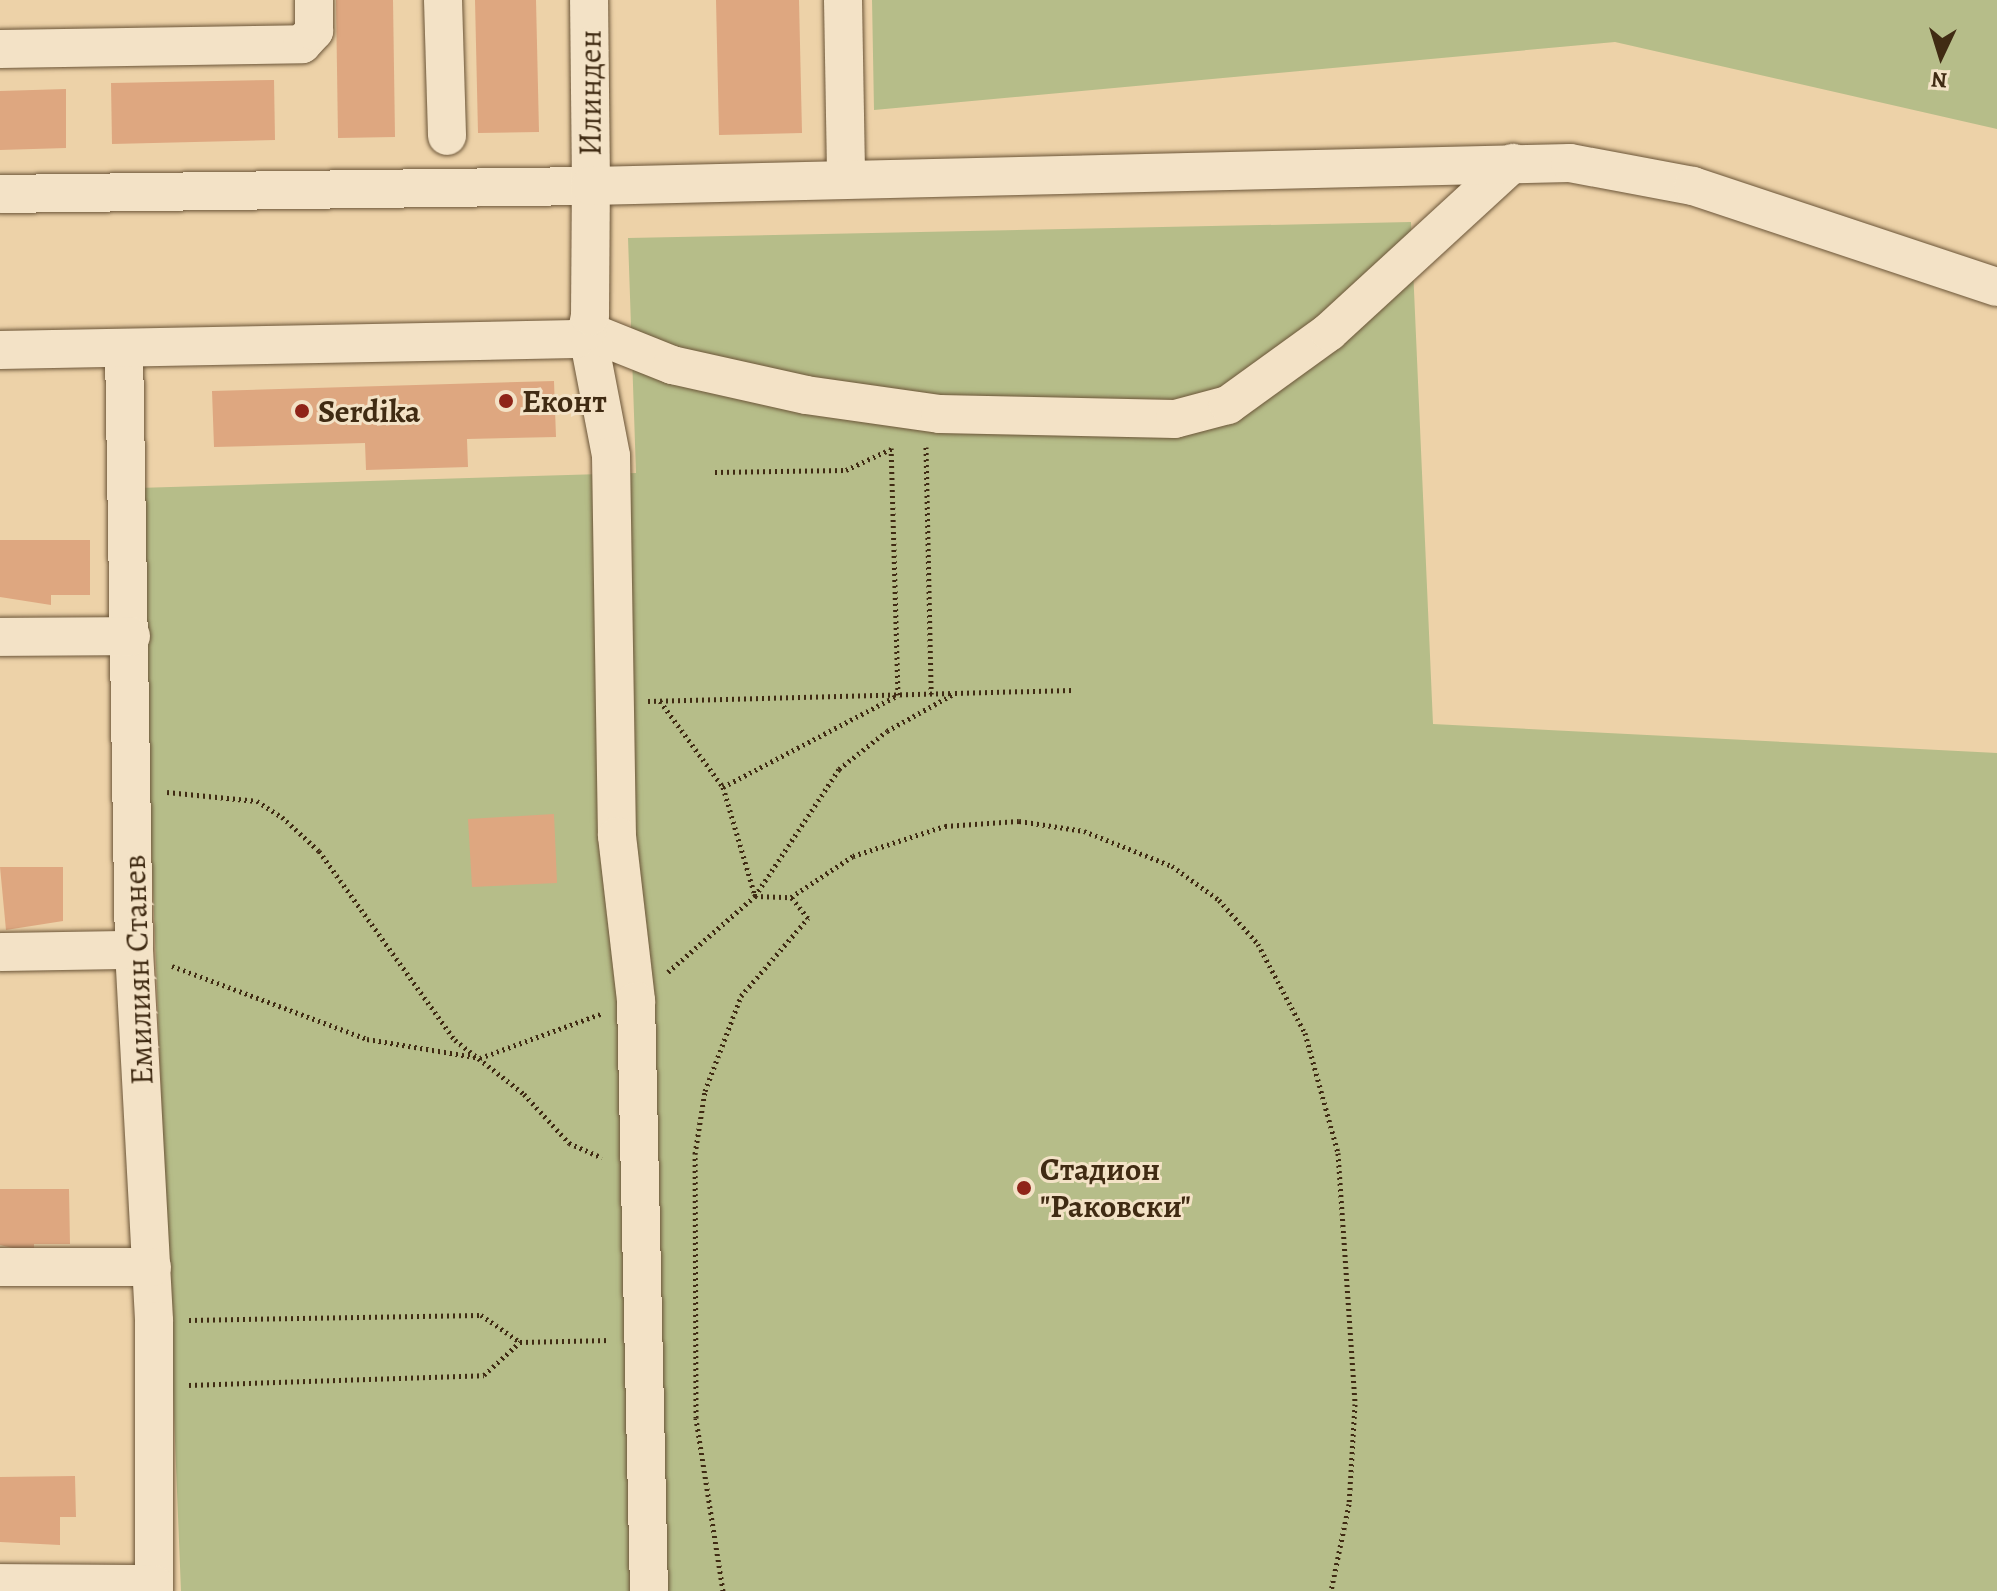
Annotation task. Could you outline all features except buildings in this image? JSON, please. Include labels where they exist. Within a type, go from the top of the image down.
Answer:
[{"type":"street","points":[[0,49],[302,44],[314,31],[314,0]]},
{"type":"street","points":[[443,0],[447,136]]},
{"type":"street","name":"Илинден","points":[[589,0],[591,186],[587,331],[611,456],[615,703],[641,1171],[649,1591]]},
{"type":"street","points":[[843,0],[846,178]]},
{"type":"street","points":[[0,350],[562,340],[587,331],[672,365],[806,395],[940,414],[1175,419],[1228,405],[1329,332],[1513,163]]},
{"type":"street","points":[[0,194],[591,186],[1570,163],[1693,186],[1997,287]]},
{"type":"street","name":"Емилиян Станев","points":[[124,349],[134,950],[154,1321],[154,1588]]},
{"type":"street","points":[[0,637],[131,636]]},
{"type":"street","points":[[0,952],[134,950]]},
{"type":"street","points":[[0,1267],[152,1267]]},
{"type":"street","points":[[0,1583],[154,1588]]},
{"type":"path","points":[[915,447],[941,447]]},
{"type":"path","points":[[926,447],[931,694]]},
{"type":"path","points":[[891,448],[898,695]]},
{"type":"path","points":[[715,472],[846,470],[891,448],[903,448]]},
{"type":"path","points":[[615,703],[955,693]]},
{"type":"path","points":[[723,787],[898,695]]},
{"type":"path","points":[[660,701],[723,787],[755,896],[791,897],[866,852],[945,826],[1019,821],[1084,831],[1172,866],[1219,900],[1258,944],[1305,1033],[1338,1153],[1355,1404],[1349,1504],[1331,1591]]},
{"type":"path","points":[[132,791],[226,794],[257,801],[282,817],[319,851],[455,1040],[524,1094],[569,1143],[641,1171]]},
{"type":"path","points":[[723,1591],[696,1418],[690,1267],[695,1154],[705,1091],[741,996],[808,918],[791,897]]},
{"type":"path","points":[[154,1321],[481,1315],[520,1342],[646,1339]]},
{"type":"path","points":[[154,1386],[484,1375],[520,1342]]},
{"type":"green space","points":[[872,0],[1997,0],[1997,129],[1615,42],[874,110]]},
{"type":"green space","points":[[1411,222],[1433,724],[1997,753],[1997,1591],[181,1591],[137,488],[636,473],[628,238]]},
{"type":"place","name":"Еконт","points":[[506,401]]},
{"type":"place","name":"Serdika","points":[[302,411]]},
{"type":"place","name":"Стадион \"Раковски\"","points":[[1024,1188]]}]
